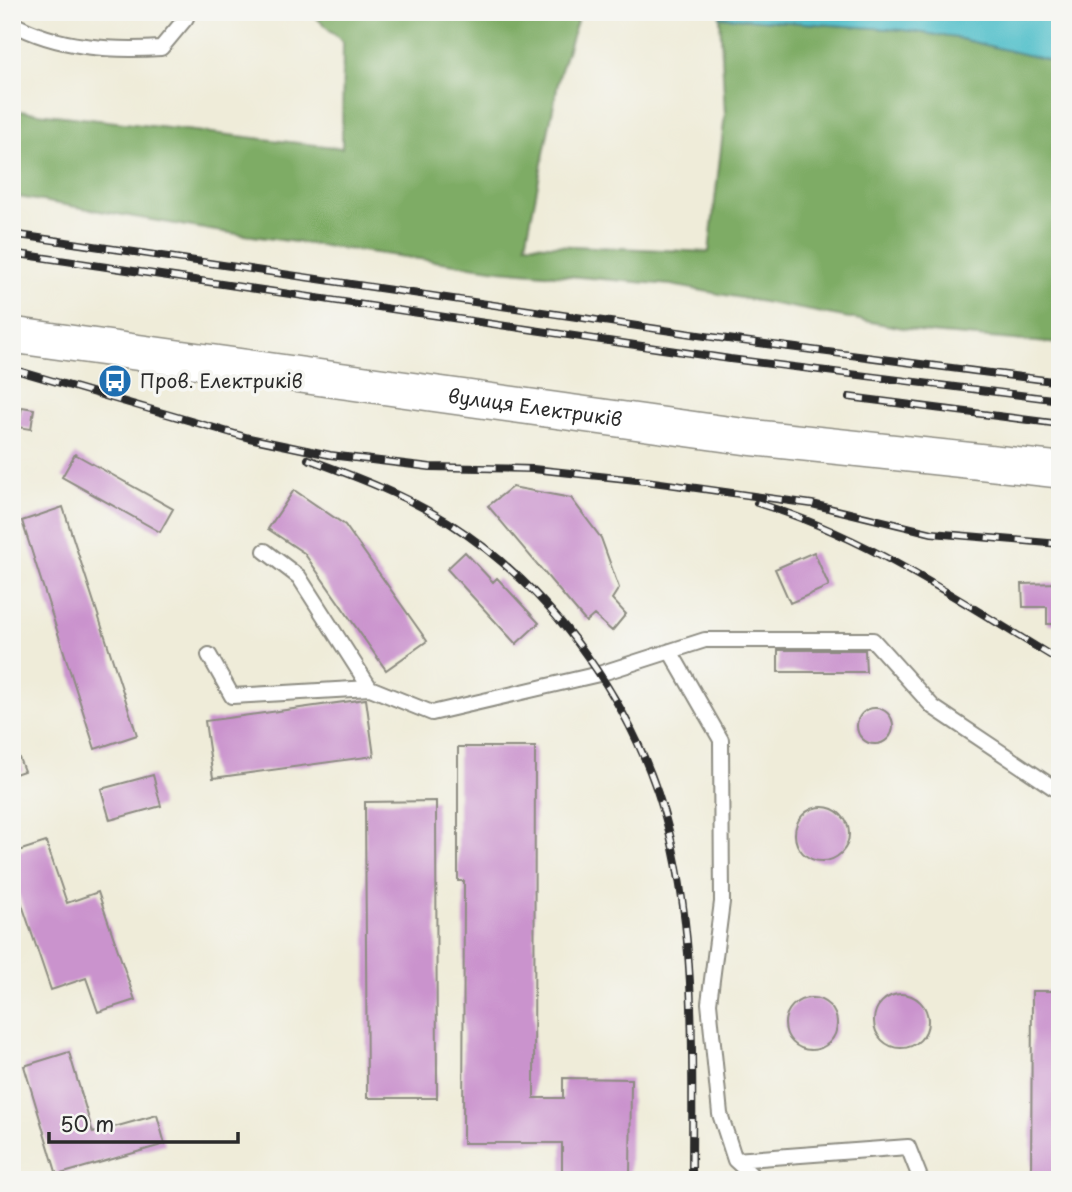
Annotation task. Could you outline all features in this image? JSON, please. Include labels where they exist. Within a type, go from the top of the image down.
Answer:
[{"type":"street","name":"вулиця Електриків","points":[[12,335],[748,437],[1060,470]]},
{"type":"lane","points":[[12,23],[36,36],[118,51],[161,48],[186,18],[184,12]]},
{"type":"lane","points":[[265,551],[299,577],[370,688]]},
{"type":"lane","points":[[209,655],[232,696],[370,688],[432,713],[599,674],[705,640],[873,640],[933,707],[1060,792]]},
{"type":"lane","points":[[670,651],[721,740],[723,902],[709,1003],[720,1114],[735,1160],[757,1180]]},
{"type":"lane","points":[[735,1160],[908,1147],[921,1180]]},
{"type":"green space","points":[[310,12],[580,12],[560,73],[526,244],[709,252],[725,114],[720,17],[903,30],[957,38],[1060,63],[1060,344],[930,333],[671,285],[499,270],[216,231],[12,196],[12,110],[342,148],[343,42]]},
{"type":"water","points":[[721,12],[1047,12],[1060,15],[1060,63],[957,38],[903,30],[720,17]]},
{"type":"building","points":[[22,407],[34,409],[31,429],[18,427]]},
{"type":"building","points":[[75,454],[173,509],[160,532],[62,477]]},
{"type":"building","points":[[512,487],[571,498],[601,538],[619,588],[612,599],[626,614],[612,631],[594,615],[586,622],[488,506]]},
{"type":"building","points":[[294,490],[345,525],[427,641],[386,670],[304,553],[268,529]]},
{"type":"building","points":[[63,507],[137,735],[95,749],[22,521]]},
{"type":"building","points":[[465,552],[493,582],[497,578],[539,623],[516,644],[447,569]]},
{"type":"building","points":[[814,552],[829,586],[790,603],[775,569]]},
{"type":"building","points":[[1060,583],[1060,624],[1047,624],[1047,607],[1023,607],[1022,584]]},
{"type":"building","points":[[778,650],[865,650],[866,672],[778,672]]},
{"type":"building","points":[[366,699],[374,756],[213,778],[205,721]]},
{"type":"building","points":[[875,708],[888,713],[893,726],[888,739],[875,744],[862,739],[857,726],[862,713]]},
{"type":"building","points":[[12,740],[24,771],[12,775]]},
{"type":"building","points":[[458,747],[535,747],[534,1098],[563,1098],[563,1078],[631,1079],[630,1180],[562,1180],[562,1143],[463,1143],[464,881],[458,881]]},
{"type":"building","points":[[153,775],[161,806],[110,820],[101,789]]},
{"type":"building","points":[[436,801],[437,1098],[367,1098],[365,802]]},
{"type":"building","points":[[822,807],[841,815],[849,834],[841,853],[822,861],[803,853],[795,834],[803,815]]},
{"type":"building","points":[[46,842],[67,903],[98,892],[135,1000],[98,1012],[86,978],[51,990],[12,875],[12,853]]},
{"type":"building","points":[[1032,991],[1060,991],[1060,1180],[1031,1180]]},
{"type":"building","points":[[901,994],[920,1002],[928,1021],[920,1040],[901,1048],[882,1040],[874,1021],[882,1002]]},
{"type":"building","points":[[811,998],[821,1000],[829,1006],[835,1014],[835,1034],[829,1042],[821,1048],[811,1050],[801,1048],[793,1042],[787,1034],[785,1024],[787,1014],[793,1006],[801,1000]]},
{"type":"building","points":[[69,1052],[93,1133],[157,1115],[165,1144],[57,1175],[24,1066]]},
{"type":"railway","points":[[12,234],[712,337],[1060,382]]},
{"type":"railway","points":[[12,253],[730,359],[1060,400]]},
{"type":"railway","points":[[12,369],[249,438],[330,455],[430,467],[533,469],[646,481],[812,504],[932,533],[1060,544]]},
{"type":"railway","points":[[849,397],[1060,424]]},
{"type":"railway","points":[[308,459],[414,503],[448,522],[487,550],[557,617],[614,697],[655,785],[678,873],[689,960],[692,1180]]},
{"type":"railway","points":[[757,503],[798,517],[876,552],[1060,661]]},
{"type":"place","name":"Пров. Електриків","points":[[115,381]]}]
